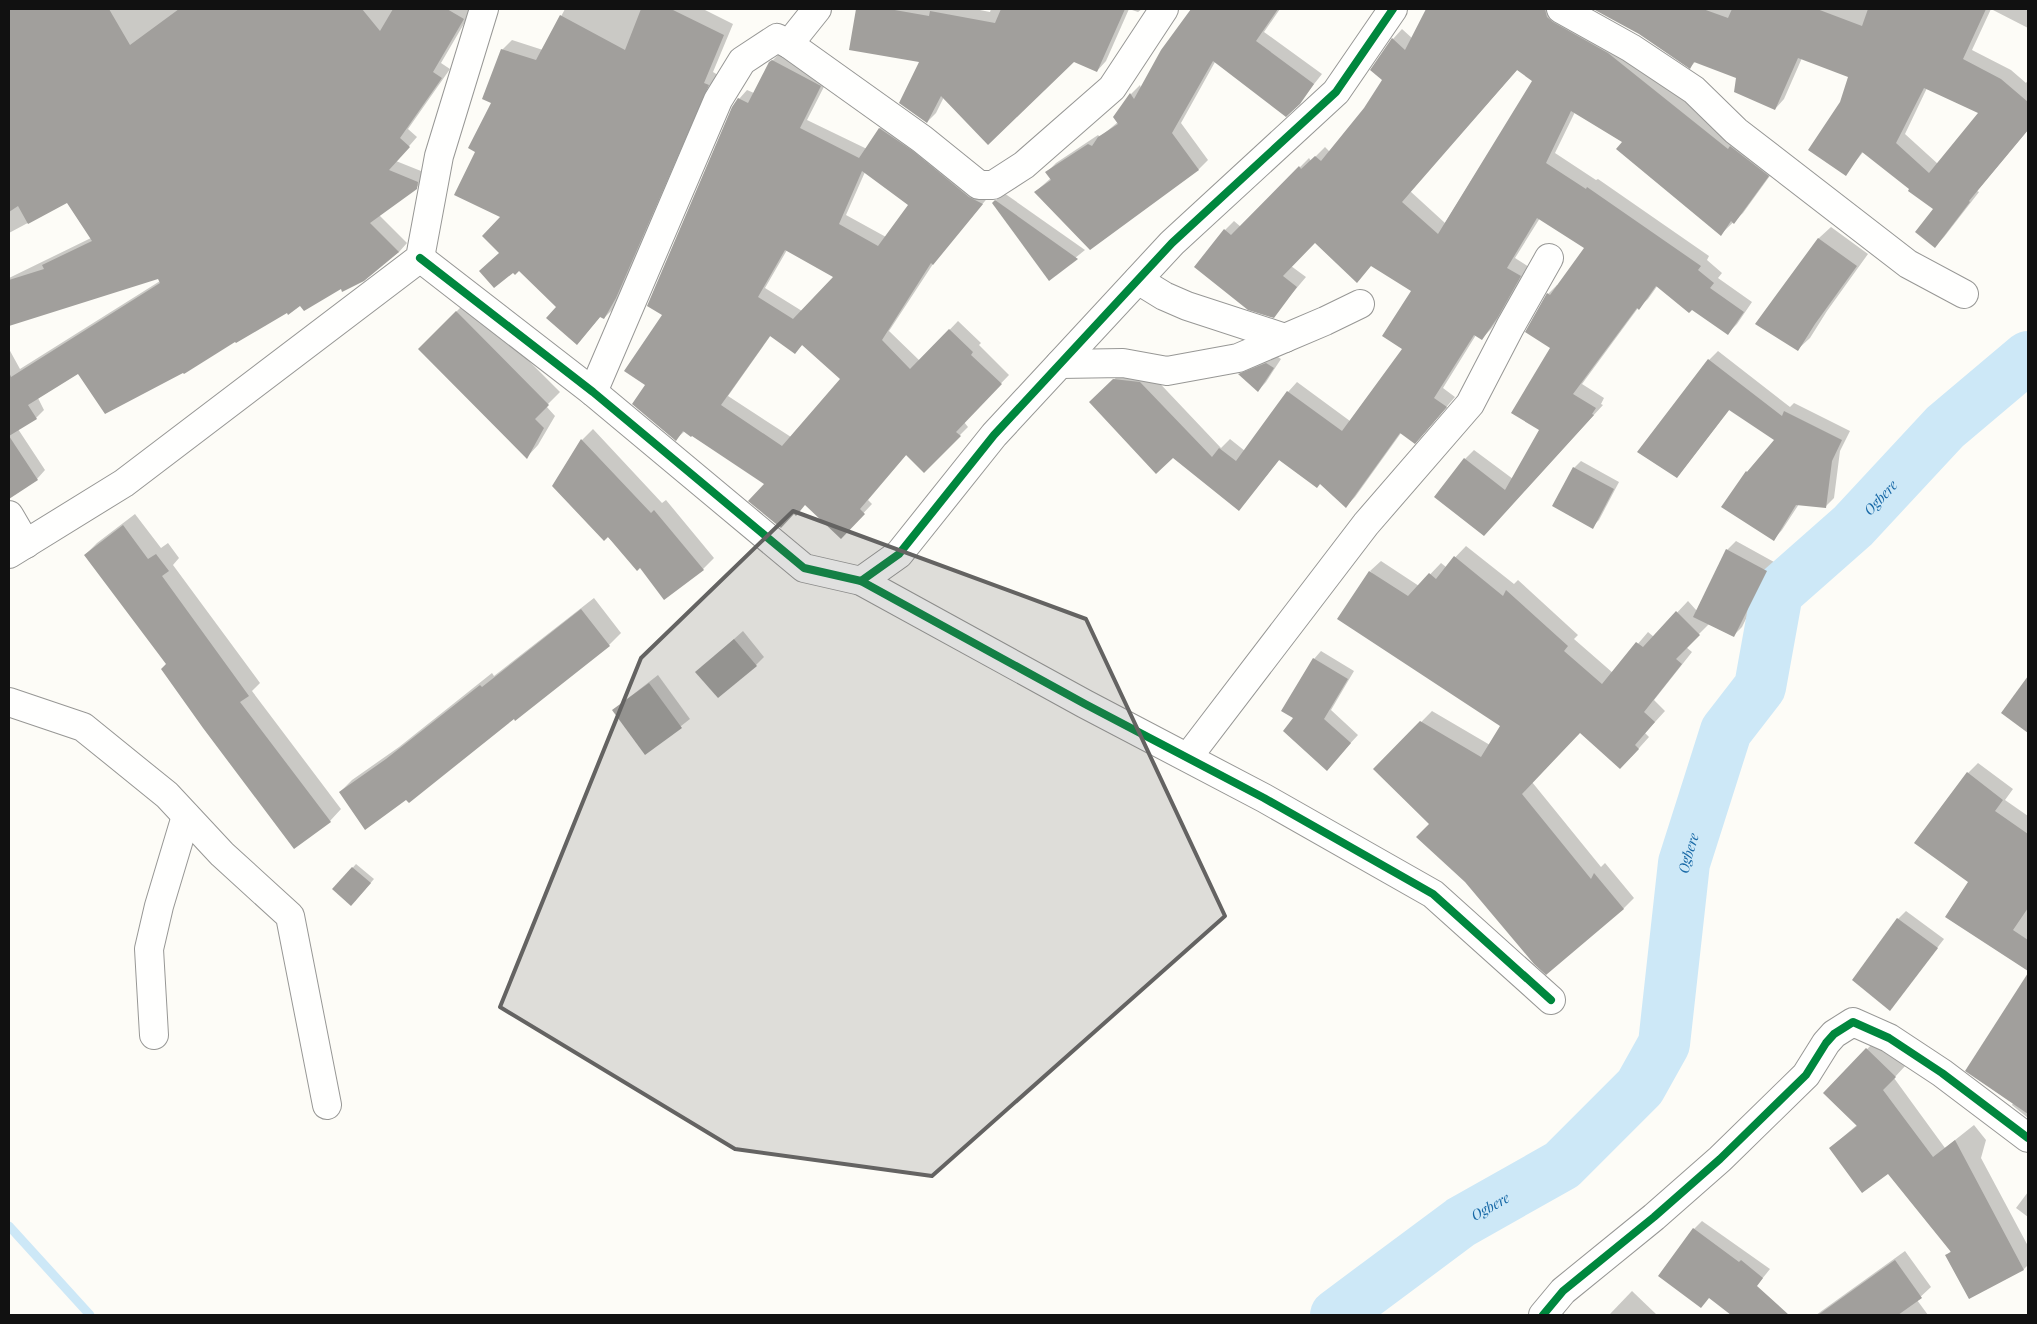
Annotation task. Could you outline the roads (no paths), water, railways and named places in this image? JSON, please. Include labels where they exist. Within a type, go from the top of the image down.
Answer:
[{"type":"street","points":[[9,515],[17,549],[124,483],[420,258],[439,156],[484,9]]},
{"type":"street","points":[[789,44],[817,9]]},
{"type":"street","points":[[593,392],[718,100],[742,62],[777,38],[789,44],[922,138],[979,185],[993,185],[1024,165],[1112,88],[1164,9]]},
{"type":"street","points":[[861,581],[899,554],[994,435],[1172,243],[1336,92],[1394,9]]},
{"type":"street","points":[[1561,9],[1631,48],[1694,90],[1736,131],[1908,264],[1964,294]]},
{"type":"street","points":[[420,258],[593,392],[804,568],[861,581],[1085,704],[1264,798],[1433,894],[1551,1000]]},
{"type":"street","points":[[1188,757],[1366,524],[1470,404],[1549,258]]},
{"type":"street","points":[[1138,280],[1164,296],[1187,306],[1285,338]]},
{"type":"street","points":[[1060,364],[1123,363],[1167,371],[1238,358],[1360,304]]},
{"type":"street","points":[[9,702],[83,727],[167,795],[222,854],[290,916],[327,1105]]},
{"type":"street","points":[[154,1035],[149,949],[158,906],[186,816]]},
{"type":"street","points":[[1543,1315],[1563,1291],[1654,1217],[1720,1159],[1806,1075],[1826,1043],[1834,1034],[1853,1022],[1897,1043],[1942,1073],[2028,1138]]},
{"type":"waterway","name":"Ogbere","points":[[1336,1315],[1461,1222],[1562,1165],[1640,1087],[1664,1044],[1684,863],[1726,731],[1760,687],[1777,593],[1853,526],[1945,427],[2028,357]]},
{"type":"waterway","points":[[9,1226],[90,1315]]}]
